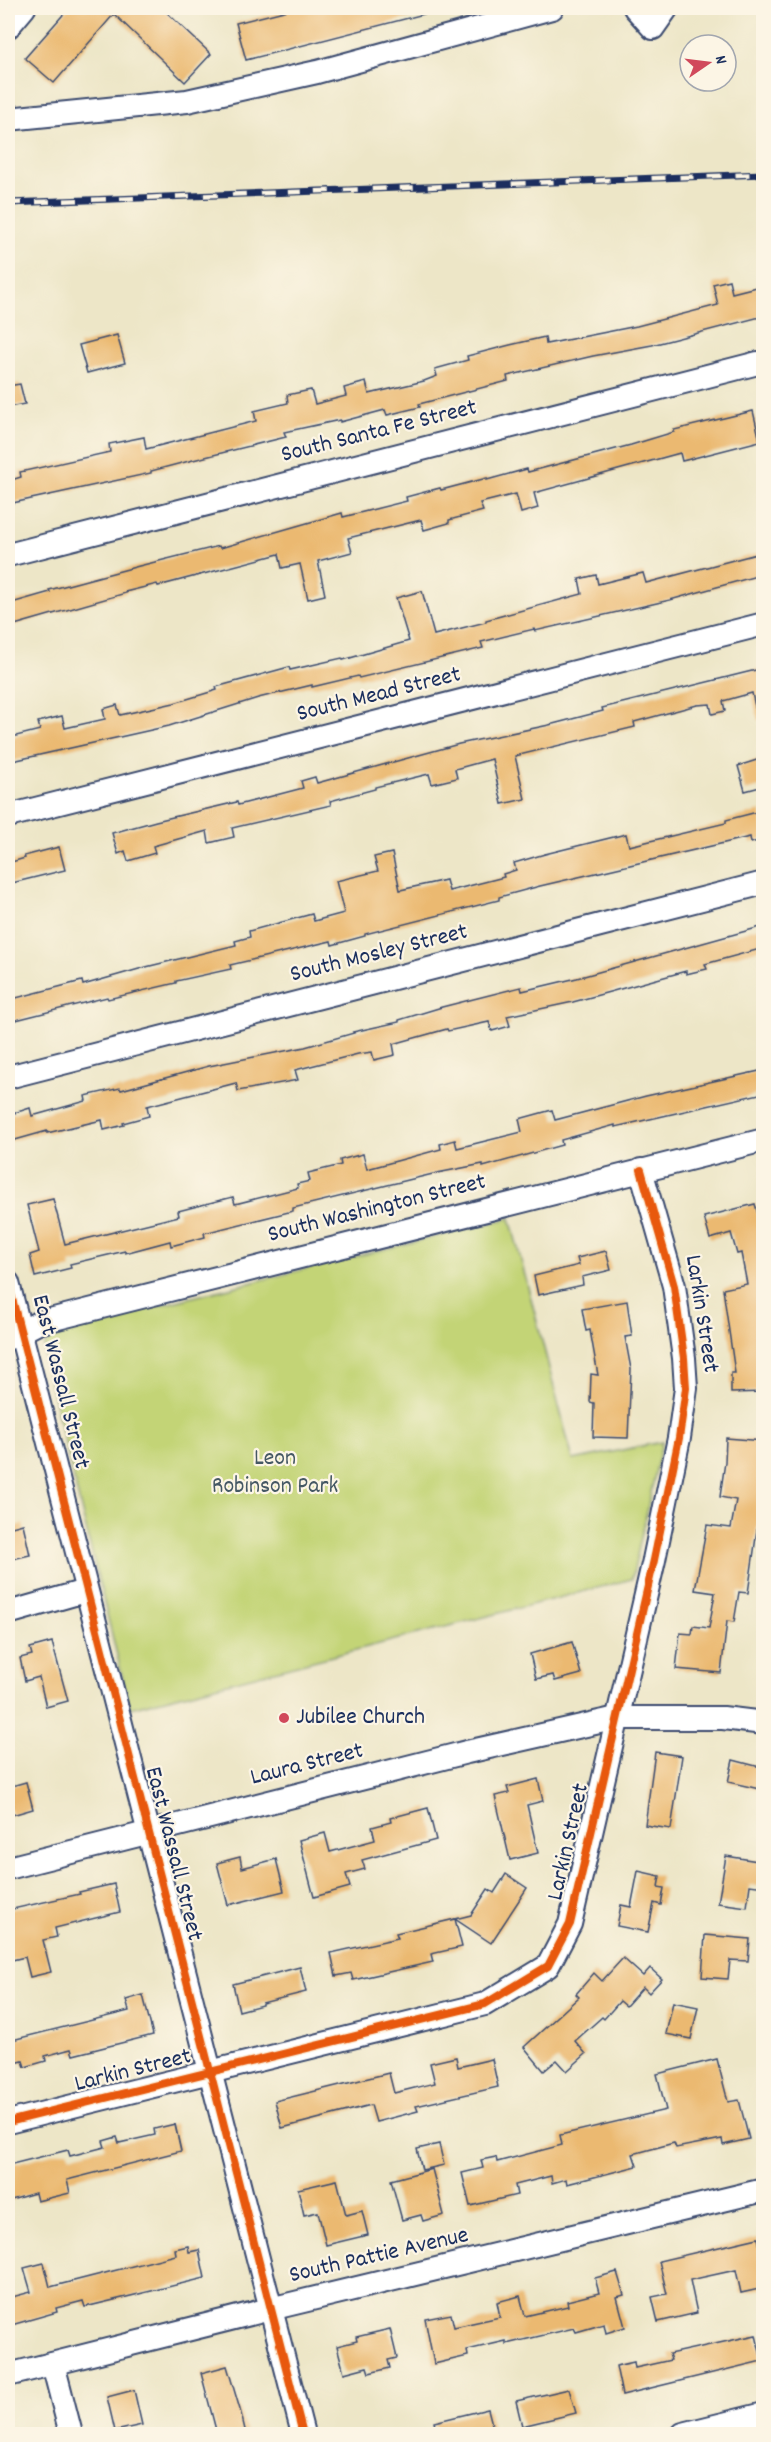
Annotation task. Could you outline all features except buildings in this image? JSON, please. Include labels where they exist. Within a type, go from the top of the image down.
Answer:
[{"type":"street","points":[[8,27],[24,8]]},
{"type":"street","points":[[8,119],[187,101],[317,72],[552,8]]},
{"type":"street","points":[[635,8],[653,28],[667,8]]},
{"type":"street","name":"South Santa Fe Street","points":[[8,555],[758,363],[764,365]]},
{"type":"street","name":"South Mead Street","points":[[8,816],[764,624]]},
{"type":"street","name":"South Mosley Street","points":[[8,1077],[764,883]]},
{"type":"street","name":"South Washington Street","points":[[14,1336],[47,1321],[764,1140]]},
{"type":"street","name":"Larkin Street","points":[[8,2122],[486,2004],[548,1966],[570,1924],[654,1560],[679,1438],[686,1388],[674,1286],[641,1170]]},
{"type":"street","name":"East Wassall Street","points":[[8,1283],[14,1336],[86,1591],[303,2434]]},
{"type":"street","points":[[8,1612],[86,1591]]},
{"type":"street","name":"Laura Street","points":[[8,1868],[466,1752],[617,1718],[723,1718],[764,1724]]},
{"type":"street","name":"South Pattie Avenue","points":[[8,2375],[270,2309],[764,2190]]},
{"type":"street","points":[[53,2364],[71,2434]]},
{"type":"street","points":[[683,2434],[764,2414]]},
{"type":"green space","name":"Leon Robinson Park","points":[[510,1218],[573,1460],[662,1442],[632,1579],[130,1708],[45,1362],[44,1346],[54,1335],[69,1328]]},
{"type":"railway","points":[[8,203],[764,174]]},
{"type":"cycle path","points":[[8,2122],[485,2004],[548,1966],[570,1924],[654,1560],[679,1438],[686,1388],[674,1286],[641,1170]]},
{"type":"cycle path","points":[[8,1283],[303,2434]]},
{"type":"place","name":"Jubilee Church","points":[[284,1718]]}]
